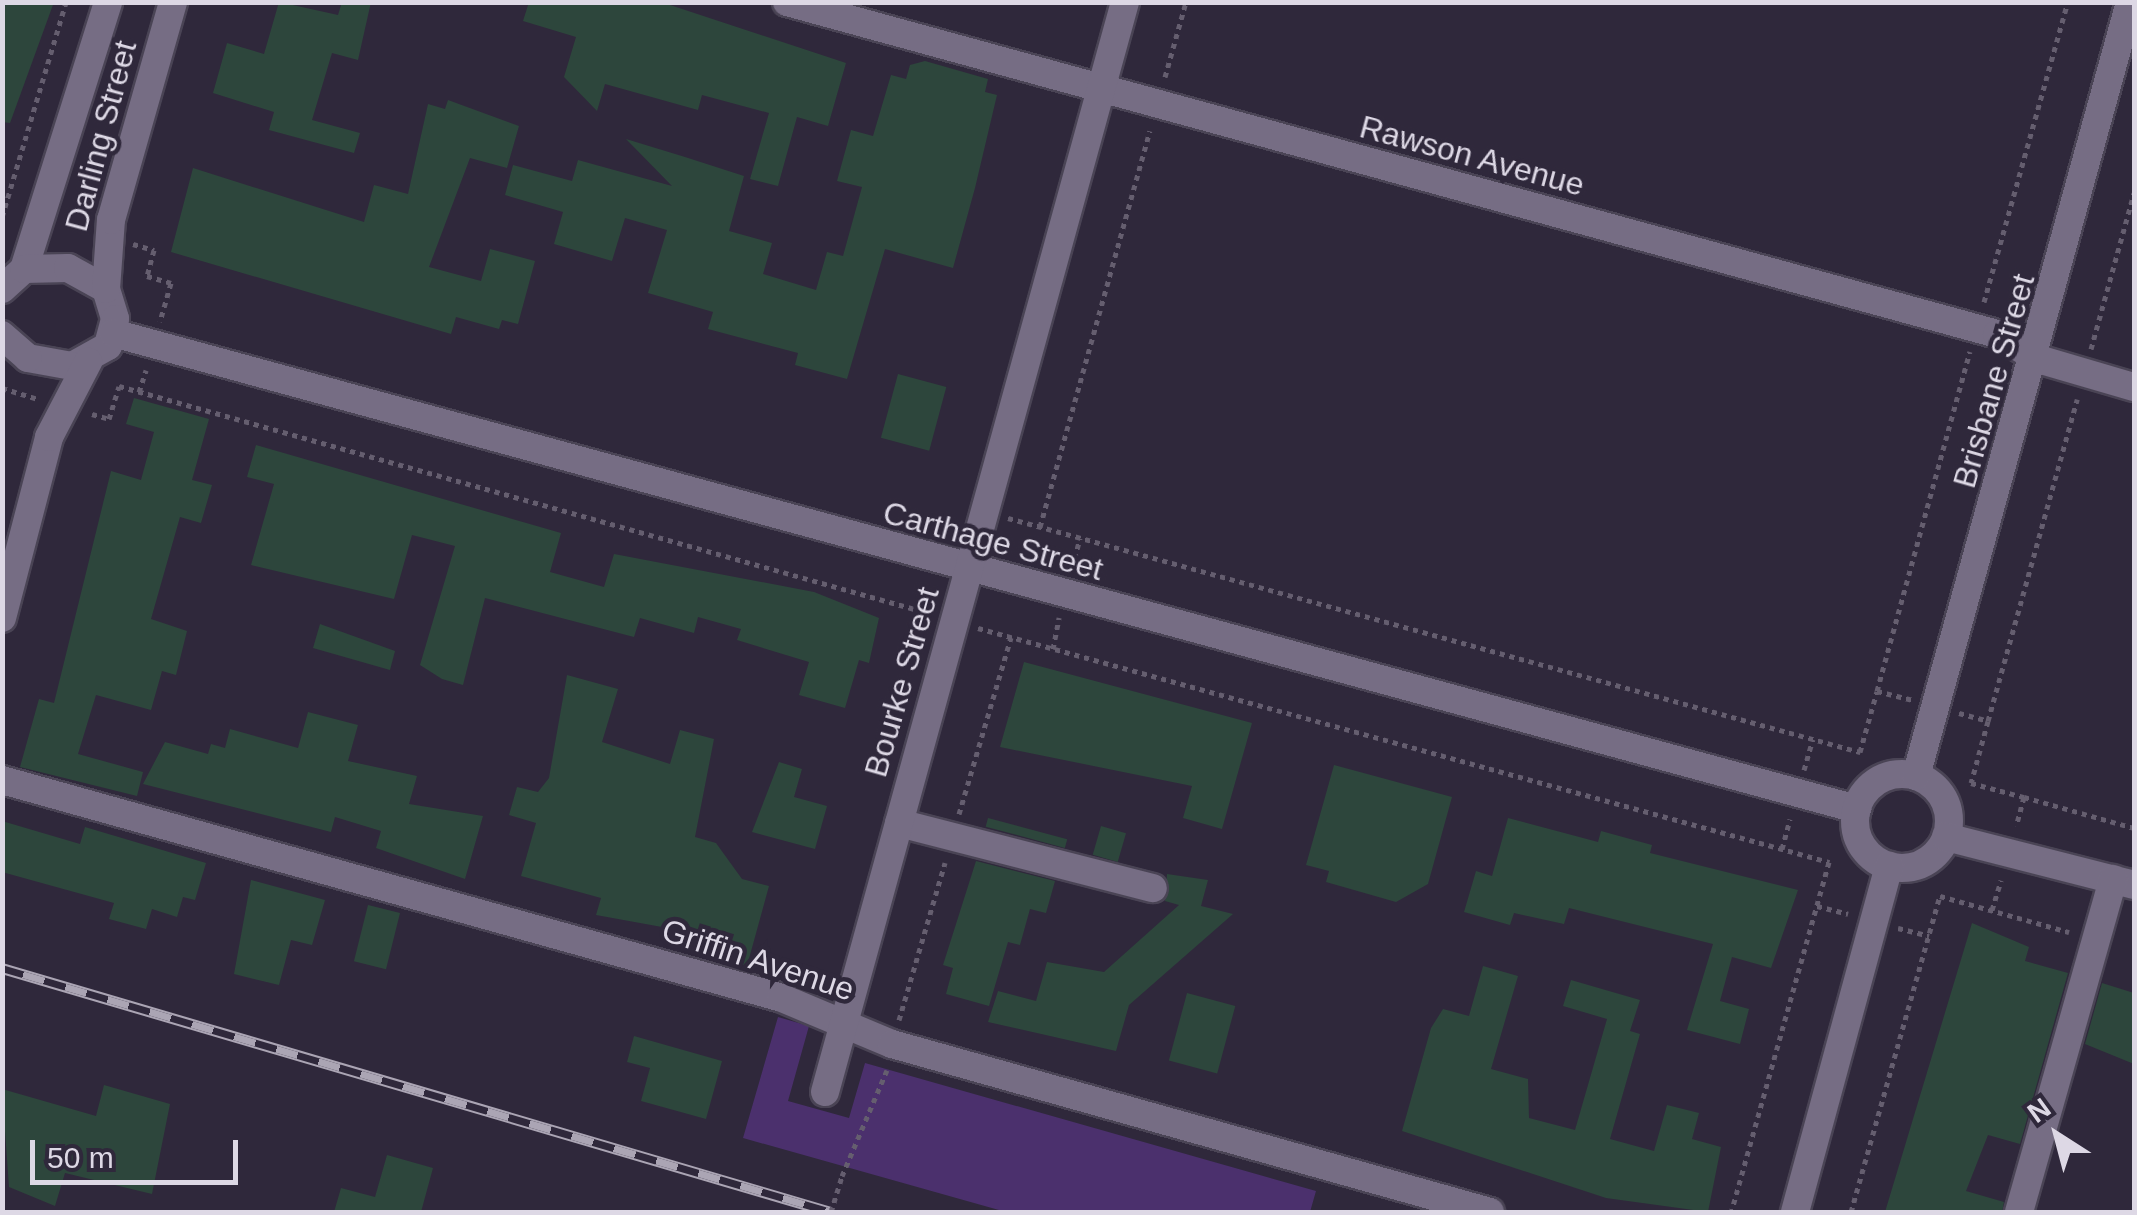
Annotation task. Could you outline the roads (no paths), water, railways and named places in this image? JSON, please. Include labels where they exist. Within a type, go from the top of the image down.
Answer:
[{"type":"street","name":"Darling Street","points":[[24,269],[108,2]]},
{"type":"street","name":"Darling Street","points":[[113,333],[106,290],[107,237],[173,2]]},
{"type":"street","name":"Rawson Avenue","points":[[786,2],[1977,329],[2038,359],[2134,387]]},
{"type":"street","name":"Bourke Street","points":[[825,1092],[1125,2]]},
{"type":"street","name":"Brisbane Street","points":[[1916,776],[2038,359],[2130,2]]},
{"type":"street","points":[[2,289],[24,269],[68,268],[106,290]]},
{"type":"street","points":[[2,618],[48,437],[88,362],[113,333]]},
{"type":"street","name":"Carthage Street","points":[[113,333],[970,571],[1857,810]]},
{"type":"street","points":[[3,336],[42,364],[88,362]]},
{"type":"street","points":[[2,372],[3,336]]},
{"type":"street","points":[[1916,776],[1948,807],[1946,837],[1917,866],[1889,866],[1858,838],[1857,810],[1886,777],[1916,776]]},
{"type":"street","name":"Griffin Avenue","points":[[2,780],[1490,1212]]},
{"type":"street","points":[[899,823],[1154,888]]},
{"type":"street","points":[[1946,837],[2124,882],[2096,939],[2019,1212]]},
{"type":"street","points":[[1796,1212],[1889,866]]},
{"type":"railway","points":[[2,968],[831,1212]]}]
